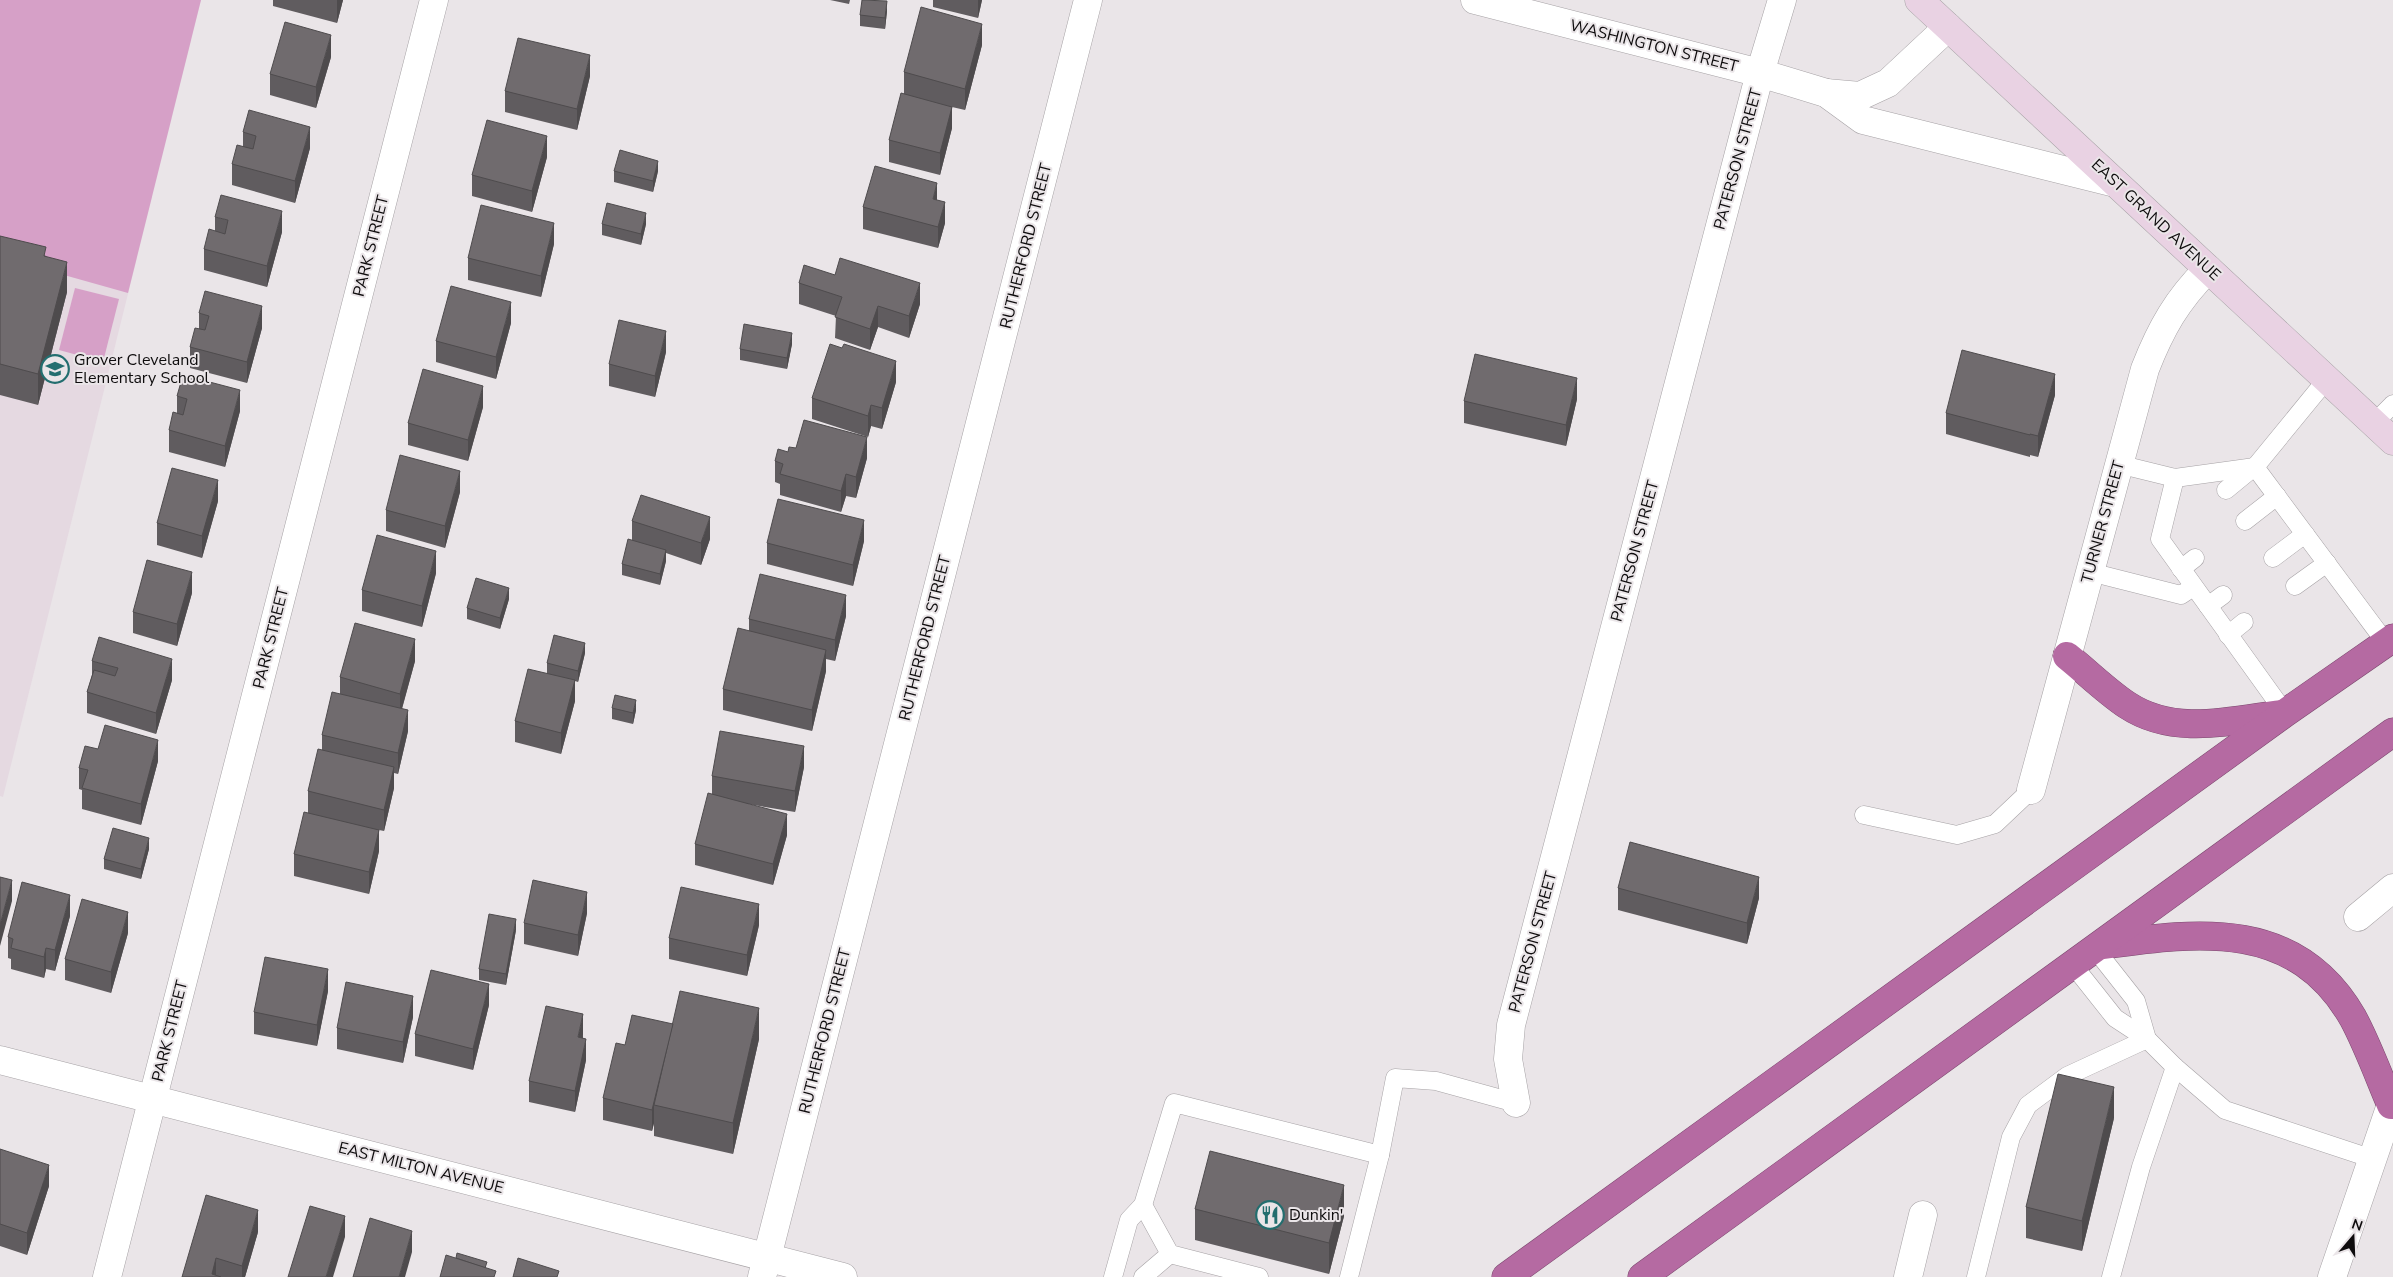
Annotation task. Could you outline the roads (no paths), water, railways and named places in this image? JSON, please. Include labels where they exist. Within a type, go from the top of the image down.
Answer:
[{"type":"highway","points":[[1506,1277],[2285,713],[2390,640]]},
{"type":"highway","points":[[2067,656],[2129,706],[2149,716],[2172,723],[2218,723],[2285,713]]},
{"type":"highway","points":[[1642,1277],[2393,732]]},
{"type":"highway","points":[[2097,947],[2195,935],[2245,939],[2288,953],[2308,965],[2326,981],[2342,1000],[2354,1019],[2392,1102]]},
{"type":"main road","name":"EAST GRAND AVENUE","points":[[1919,0],[2383,432]]},
{"type":"street","name":"PARK STREET","points":[[107,1277],[434,0]]},
{"type":"street","name":"RUTHERFORD STREET","points":[[764,1267],[1088,0]]},
{"type":"street","name":"WASHINGTON STREET","points":[[1474,0],[1760,73],[1826,93],[1863,120],[2116,183]]},
{"type":"street","name":"PATERSON STREET","points":[[1516,1103],[1508,1059],[1511,1024],[1760,73],[1782,0]]},
{"type":"street","points":[[1826,93],[1860,96],[1888,83],[1948,27]]},
{"type":"street","name":"TURNER STREET","points":[[2032,790],[2138,391],[2155,344],[2179,300],[2208,269]]},
{"type":"street","points":[[2358,917],[2393,888]]},
{"type":"street","name":"EAST MILTON AVENUE","points":[[0,1060],[153,1099],[764,1267],[843,1277]]},
{"type":"street","points":[[2332,1277],[2392,1102]]},
{"type":"street","points":[[1908,1277],[1924,1215]]},
{"type":"lane","points":[[2226,490],[2255,467],[2326,379]]},
{"type":"lane","points":[[2383,432],[2393,404]]},
{"type":"lane","points":[[2118,464],[2175,478],[2255,467]]},
{"type":"lane","points":[[2255,467],[2327,564],[2390,640]]},
{"type":"lane","points":[[2175,478],[2160,539],[2285,713]]},
{"type":"lane","points":[[2245,520],[2277,496]]},
{"type":"lane","points":[[2160,539],[2176,527]]},
{"type":"lane","points":[[2273,558],[2305,534]]},
{"type":"lane","points":[[2181,569],[2195,558]]},
{"type":"lane","points":[[2295,586],[2327,564]]},
{"type":"lane","points":[[2090,572],[2182,595],[2193,587]]},
{"type":"lane","points":[[2208,606],[2223,595]]},
{"type":"lane","points":[[2228,635],[2244,622]]},
{"type":"lane","points":[[1864,815],[1957,835],[1995,824],[2032,790]]},
{"type":"lane","points":[[2097,947],[2136,1001],[2147,1039]]},
{"type":"lane","points":[[2073,965],[2115,1018],[2147,1039],[2175,1067],[2225,1110],[2373,1159]]},
{"type":"lane","points":[[1976,1277],[2011,1138],[2028,1104],[2067,1076],[2147,1039]]},
{"type":"lane","points":[[2110,1277],[2141,1167],[2175,1067]]},
{"type":"lane","points":[[1349,1277],[1380,1155],[1395,1078],[1436,1081],[1516,1103]]},
{"type":"lane","points":[[1113,1277],[1129,1220],[1143,1205],[1174,1103],[1380,1155]]},
{"type":"lane","points":[[1143,1205],[1170,1254],[1259,1277]]},
{"type":"lane","points":[[1143,1277],[1170,1254]]},
{"type":"place","name":"Grover Cleveland Elementary School","points":[[55,369]]},
{"type":"place","name":"Dunkin'","points":[[1270,1215]]}]
